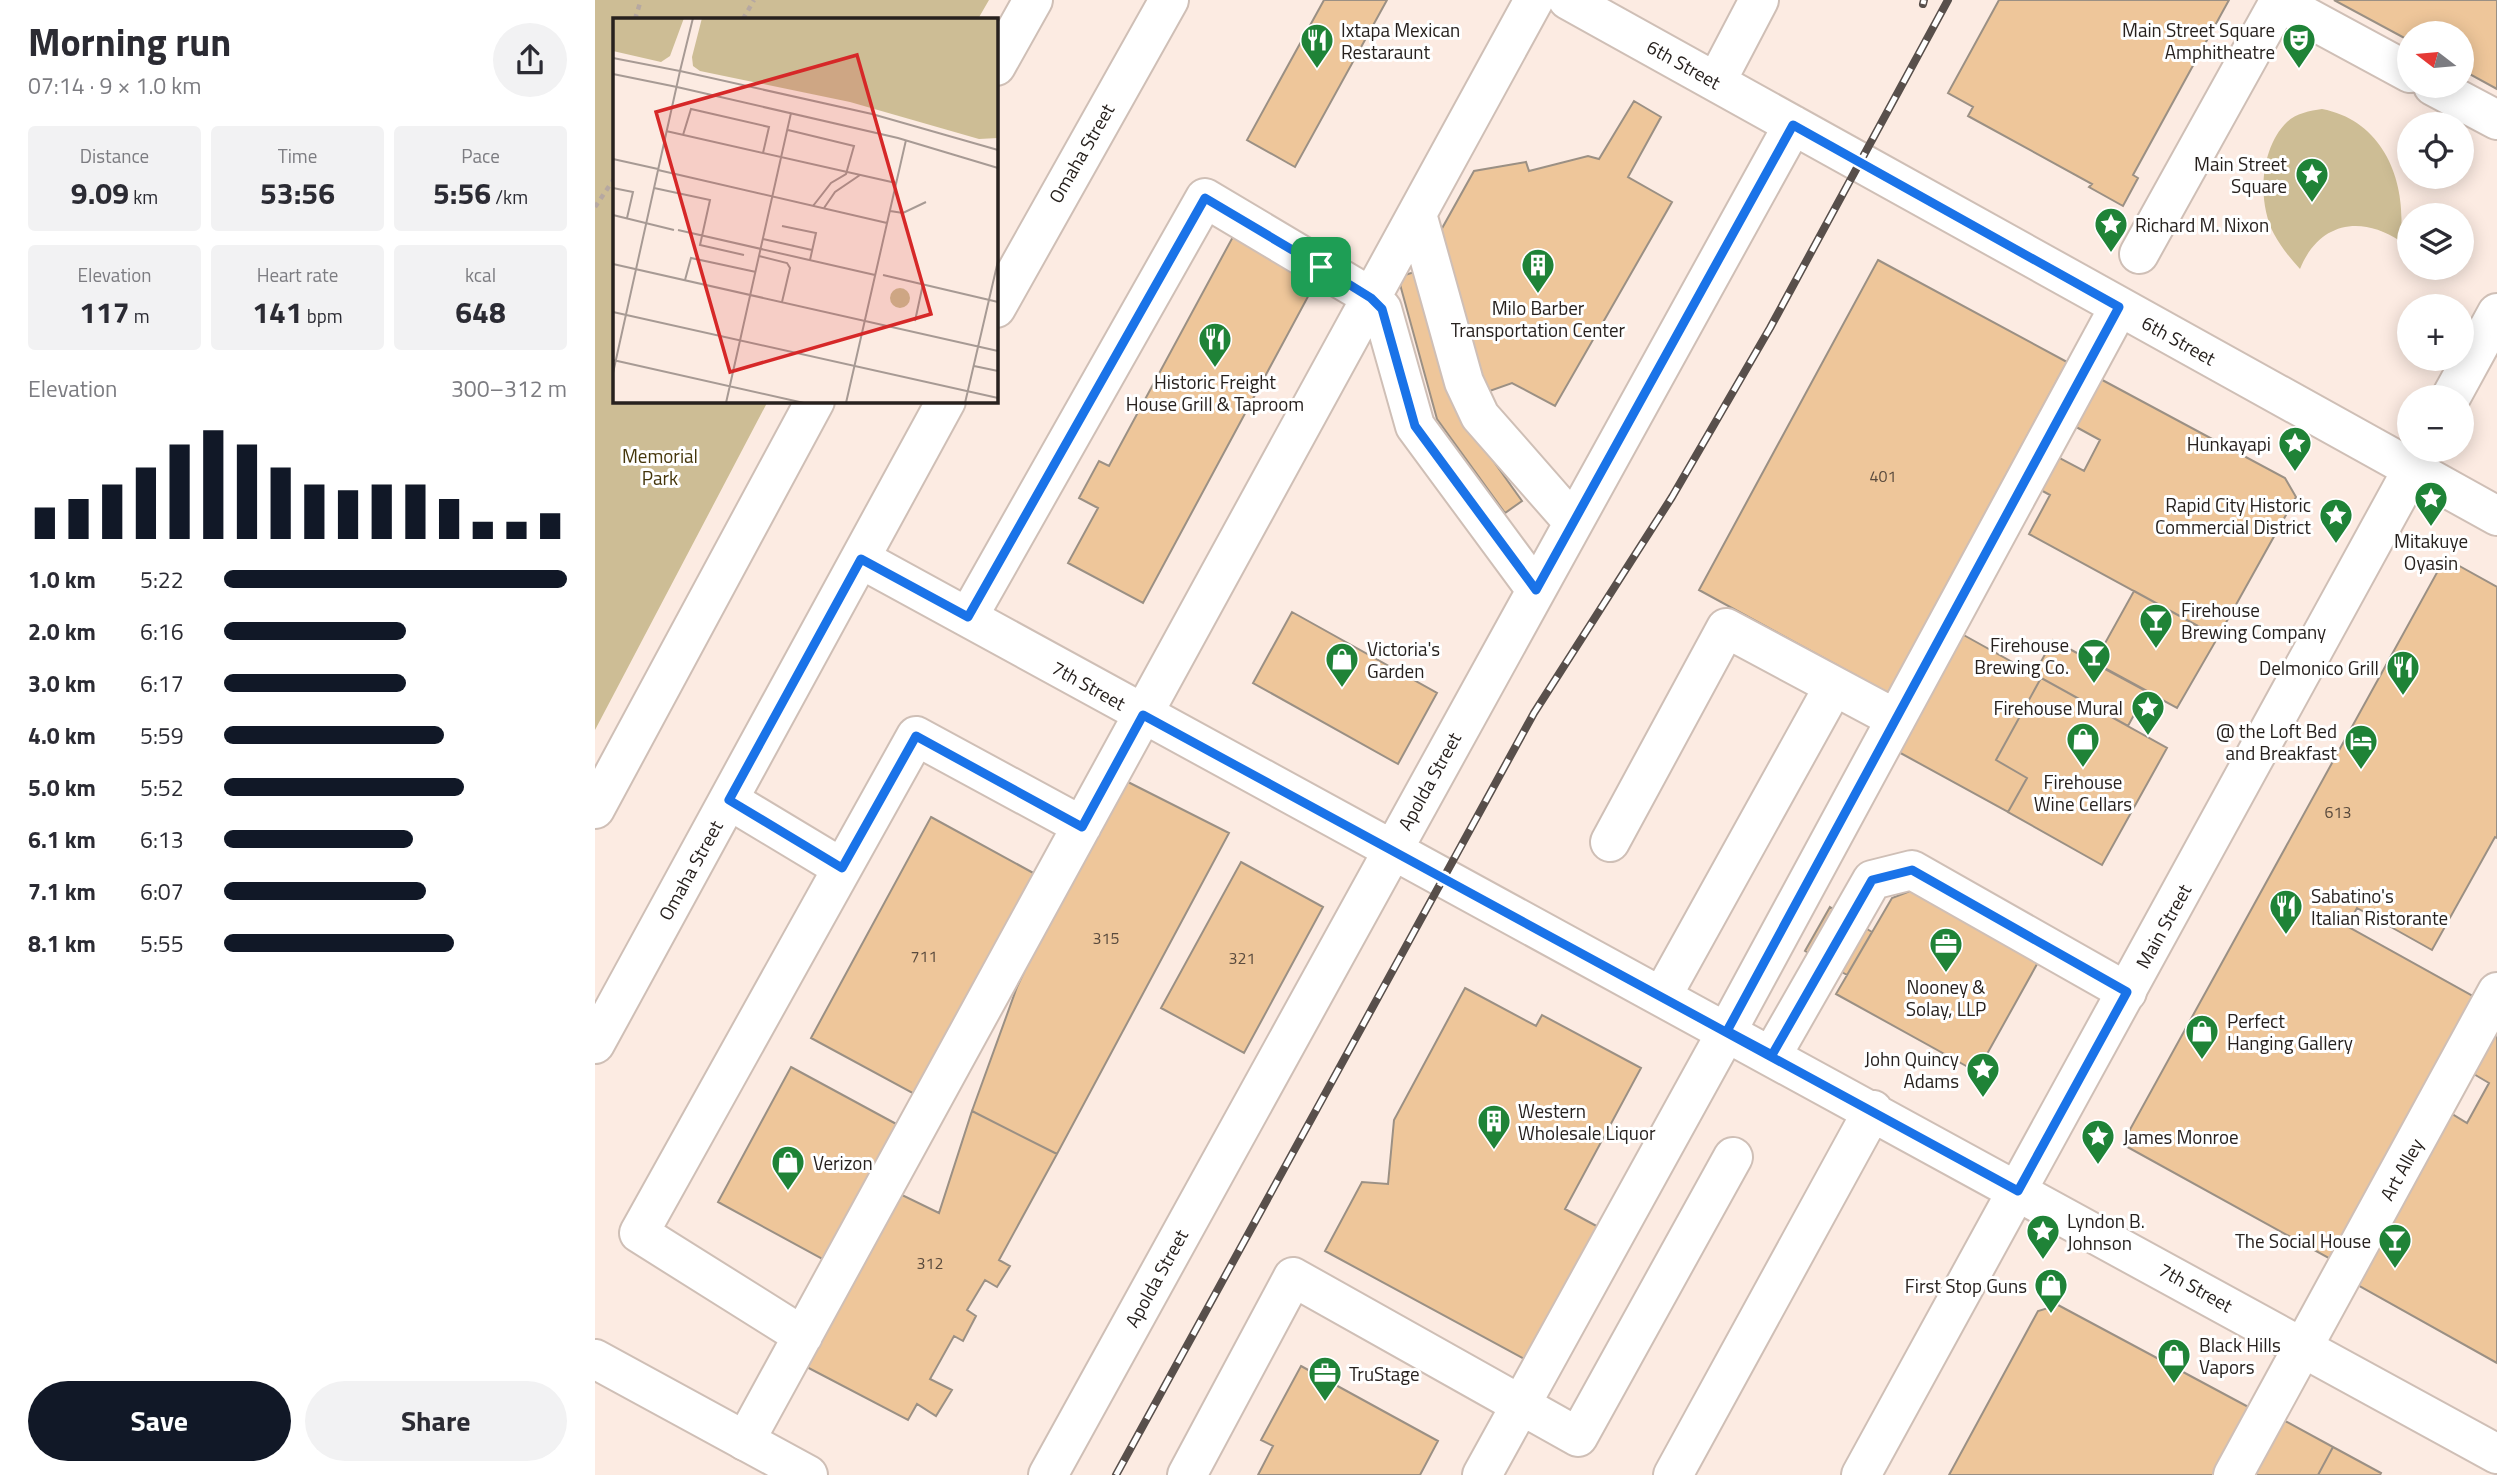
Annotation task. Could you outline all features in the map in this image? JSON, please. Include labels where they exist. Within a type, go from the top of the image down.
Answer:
[{"type":"main road","points":[[997,64],[1033,0]]},
{"type":"main road","name":"Omaha Street","points":[[997,306],[1170,0]]},
{"type":"main road","points":[[745,1441],[1534,0]]},
{"type":"main road","name":"6th Street","points":[[1568,0],[2119,307],[2397,450]]},
{"type":"main road","points":[[1716,82],[1759,0]]},
{"type":"main road","points":[[2139,254],[2279,1],[2397,66]]},
{"type":"main road","points":[[2456,98],[2497,120]]},
{"type":"main road","name":"Apolda Street","points":[[1048,1475],[1793,125]]},
{"type":"main road","points":[[968,617],[1205,198],[1371,298],[1382,309],[1415,426],[1536,590]]},
{"type":"main road","points":[[1417,214],[1464,382],[1480,416],[1547,496],[1573,522]]},
{"type":"main road","points":[[1482,1475],[1727,1031],[2119,307]]},
{"type":"main road","points":[[2458,385],[2497,313]]},
{"type":"main road","points":[[595,809],[814,402]]},
{"type":"main road","name":"Omaha Street","points":[[595,1044],[945,402]]},
{"type":"main road","name":"Main Street","points":[[1861,1475],[2416,462]]},
{"type":"main road","name":"6th Street","points":[[2420,462],[2497,516]]},
{"type":"main road","name":"7th Street","points":[[861,559],[1143,715],[1873,1110],[2497,1454]]},
{"type":"main road","points":[[1610,842],[1725,628],[1896,719]]},
{"type":"main road","points":[[1662,996],[1834,686]]},
{"type":"main road","points":[[803,1336],[639,1233],[916,736],[1082,827]]},
{"type":"main road","points":[[729,800],[842,868]]},
{"type":"main road","points":[[1772,1055],[1872,880],[1912,870],[2127,992]]},
{"type":"main road","name":"Art Alley","points":[[2233,1475],[2497,992]]},
{"type":"main road","points":[[1673,1475],[1873,1110]]},
{"type":"main road","points":[[1187,1475],[1293,1277],[1578,1437],[1733,1157]]},
{"type":"main road","points":[[595,1359],[808,1475]]},
{"type":"path","points":[[635,18],[641,0]]},
{"type":"path","points":[[744,18],[754,0]]},
{"type":"path","points":[[595,207],[613,180]]},
{"type":"green space","name":"Memorial Park","points":[[595,0],[989,0],[979,18],[613,18],[613,402],[767,402],[595,730]]},
{"type":"green space","points":[[2322,109],[2344,116],[2362,127],[2388,158],[2400,203],[2397,203],[2397,239],[2371,228],[2343,228],[2318,241],[2300,269],[2274,234],[2265,207],[2264,176],[2271,146],[2278,133],[2291,119]]},
{"type":"building","name":"Ixtapa Mexican Restaraunt","points":[[1324,0],[1387,0],[1295,167],[1247,140]]},
{"type":"building","points":[[1999,0],[2229,0],[2133,175],[2138,178],[2123,206],[2089,187],[2092,184],[1968,116],[1973,107],[1948,93]]},
{"type":"building","points":[[2334,0],[2497,0],[2497,89],[2475,77],[2475,21],[2397,21],[2397,34]]},
{"type":"building","name":"Milo Barber Transportation Center","points":[[1634,101],[1661,117],[1628,177],[1672,202],[1555,406],[1512,383],[1484,393],[1440,232],[1474,171],[1526,162],[1529,171],[1588,156],[1599,159]]},
{"type":"building","name":"Historic Freight House Grill & Taproom","points":[[1235,233],[1318,278],[1143,603],[1068,563],[1098,508],[1079,498],[1099,461],[1109,466]]},
{"type":"building","points":[[1878,260],[2067,362],[1888,693],[1699,590]]},
{"type":"building","points":[[1418,271],[1457,410],[1522,501],[1505,513],[1437,419],[1398,277]]},
{"type":"building","points":[[2093,375],[2285,478],[2296,497],[2218,637],[2029,534],[2050,495],[2037,488],[2054,455],[2084,471],[2100,440],[2067,422]]},
{"type":"building","points":[[2445,558],[2497,587],[2497,838],[2495,837],[2432,950],[2357,908],[2347,926],[2478,999],[2334,1261],[2122,1144]]},
{"type":"building","name":"Firehouse Brewing Company","points":[[2134,591],[2218,637],[2177,708],[2094,663]]},
{"type":"building","points":[[1292,612],[1437,693],[1398,764],[1253,683]]},
{"type":"building","points":[[1960,633],[2041,678],[1996,760],[2027,778],[2008,812],[1895,750]]},
{"type":"building","name":"Firehouse Brewing Co.","points":[[2053,640],[2147,691],[2128,726],[2034,674]]},
{"type":"building","name":"Firehouse Wine Cellars","points":[[2041,678],[2167,748],[2102,865],[2008,812],[2027,778],[1996,760]]},
{"type":"building","points":[[1124,780],[1229,833],[1057,1154],[972,1111],[1017,987],[1063,889]]},
{"type":"building","points":[[931,817],[1037,875],[918,1096],[811,1038]]},
{"type":"building","points":[[1241,862],[1323,907],[1244,1053],[1161,1008]]},
{"type":"building","points":[[1918,888],[2041,957],[1977,1072],[1836,994],[1892,898]]},
{"type":"building","points":[[1830,907],[1872,932],[1847,975],[1805,951]]},
{"type":"building","name":"Western Wholesale Liquor","points":[[1465,988],[1536,1026],[1542,1015],[1641,1068],[1565,1209],[1602,1229],[1530,1362],[1325,1251],[1362,1182],[1388,1184],[1394,1120]]},
{"type":"building","points":[[2497,1032],[2497,1363],[2356,1284],[2452,1114],[2467,1123],[2489,1083],[2472,1073]]},
{"type":"building","points":[[791,1067],[900,1126],[826,1261],[718,1202]]},
{"type":"building","points":[[972,1111],[1057,1154],[999,1260],[1010,1266],[997,1287],[985,1280],[967,1310],[976,1316],[963,1341],[954,1336],[930,1379],[952,1390],[936,1416],[917,1404],[908,1420],[801,1364],[896,1192],[939,1213]]},
{"type":"building","points":[[2058,1305],[2254,1410],[2219,1475],[1949,1475],[2038,1311]]},
{"type":"building","name":"TruStage","points":[[1301,1366],[1438,1441],[1420,1475],[1258,1475],[1273,1446],[1261,1440]]},
{"type":"building","points":[[2276,1416],[2333,1447],[2318,1475],[2244,1475]]},
{"type":"building","points":[[2333,1447],[2381,1473],[2380,1475],[2318,1475]]},
{"type":"railway","points":[[1923,4],[1924,0]]},
{"type":"railway","points":[[1116,1475],[1534,713],[1672,497],[1770,328],[1948,0]]},
{"type":"place","name":"Ixtapa Mexican Restaraunt","points":[[1317,70]]},
{"type":"place","name":"Main Street Square Amphitheatre","points":[[2299,70]]},
{"type":"place","name":"Main Street Square","points":[[2312,204]]},
{"type":"place","name":"Richard M. Nixon","points":[[2111,254]]},
{"type":"place","name":"Milo Barber Transportation Center","points":[[1538,295]]},
{"type":"place","name":"Historic Freight House Grill & Taproom","points":[[1215,369]]},
{"type":"place","name":"Hunkayapi","points":[[2295,473]]},
{"type":"place","name":"Mitakuye Oyasin","points":[[2431,528]]},
{"type":"place","name":"Rapid City Historic Commercial District","points":[[2336,545]]},
{"type":"place","name":"Firehouse Brewing Company","points":[[2156,650]]},
{"type":"place","name":"Firehouse Brewing Co.","points":[[2094,685]]},
{"type":"place","name":"Victoria's Garden","points":[[1342,689]]},
{"type":"place","name":"Delmonico Grill","points":[[2403,697]]},
{"type":"place","name":"Firehouse Mural","points":[[2148,737]]},
{"type":"place","name":"Firehouse Wine Cellars","points":[[2083,769]]},
{"type":"place","name":"@ the Loft Bed and Breakfast","points":[[2361,771]]},
{"type":"place","name":"Sabatino's Italian Ristorante","points":[[2286,936]]},
{"type":"place","name":"Nooney & Solay, LLP","points":[[1946,974]]},
{"type":"place","name":"Perfect Hanging Gallery","points":[[2202,1061]]},
{"type":"place","name":"John Quincy Adams","points":[[1983,1099]]},
{"type":"place","name":"Western Wholesale Liquor","points":[[1494,1151]]},
{"type":"place","name":"James Monroe","points":[[2098,1166]]},
{"type":"place","name":"Verizon","points":[[788,1192]]},
{"type":"place","name":"Lyndon B. Johnson","points":[[2043,1261]]},
{"type":"place","name":"The Social House","points":[[2395,1270]]},
{"type":"place","name":"First Stop Guns","points":[[2051,1315]]},
{"type":"place","name":"Black Hills Vapors","points":[[2174,1385]]},
{"type":"place","name":"TruStage","points":[[1325,1403]]},
{"type":"route","points":[[1793,125],[2119,307],[1727,1031],[1772,1055],[1872,880],[1912,870],[2127,992],[2018,1191],[1143,715],[1082,827],[916,736],[842,868],[729,800],[861,559],[968,617],[1205,198],[1321,267],[1371,298],[1382,309],[1415,426],[1536,590],[1793,125]]}]
